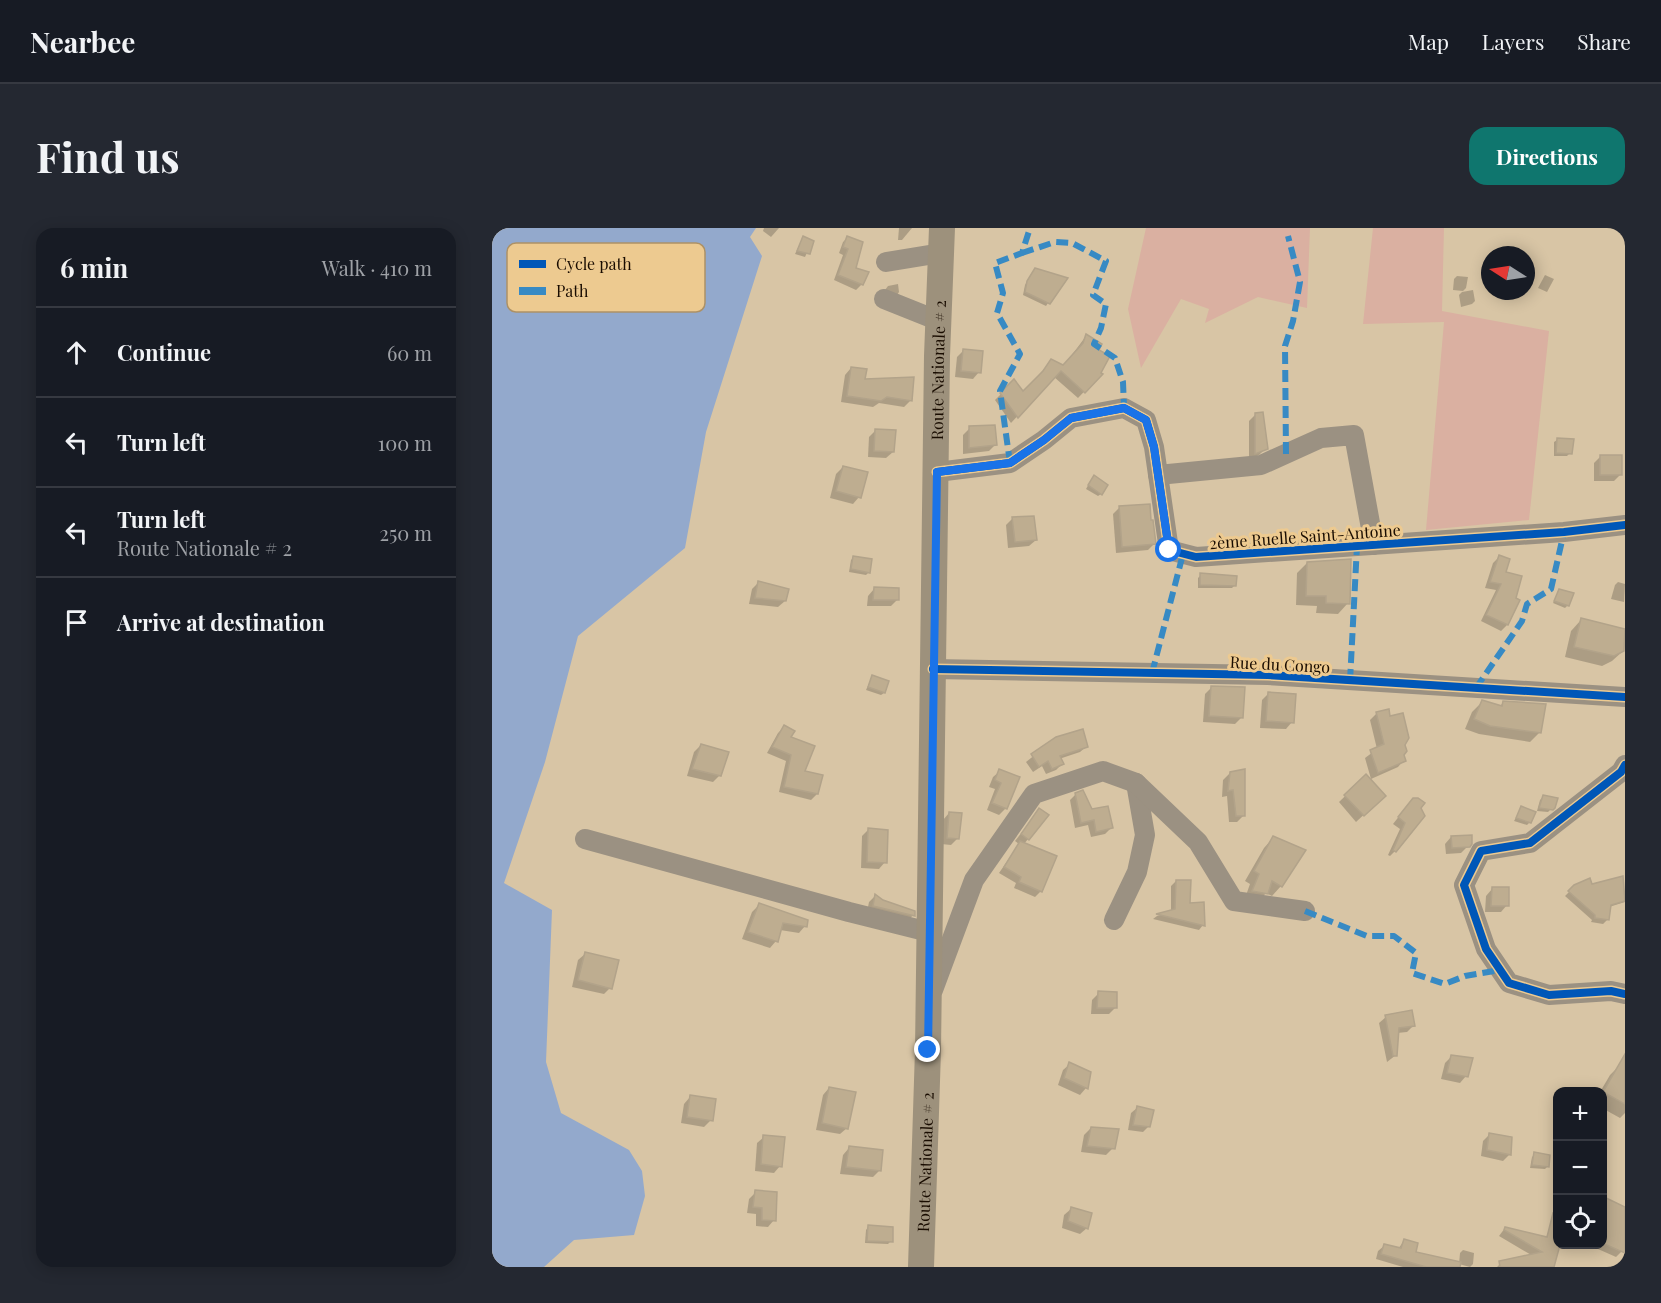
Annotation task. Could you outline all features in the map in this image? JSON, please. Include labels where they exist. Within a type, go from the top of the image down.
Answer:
[{"type":"main road","name":"Route Nationale # 2","points":[[921,1267],[942,240]]},
{"type":"street","points":[[886,262],[942,240]]},
{"type":"street","points":[[884,299],[939,321]]},
{"type":"street","name":"2ème Ruelle Saint-Antoine","points":[[937,472],[1010,463],[1071,418],[1124,408],[1146,420],[1154,447],[1169,550],[1196,557],[1625,525]]},
{"type":"street","points":[[1158,475],[1261,465],[1321,438],[1354,435],[1374,545]]},
{"type":"street","name":"Rue du Congo","points":[[933,669],[1268,675],[1625,697]]},
{"type":"street","points":[[1625,765],[1621,772],[1530,843],[1481,851],[1464,885],[1486,949],[1509,982],[1549,995],[1611,991],[1625,994]]},
{"type":"street","points":[[928,1001],[974,880],[1034,794],[1103,771],[1136,783],[1198,842],[1234,901],[1305,911]]},
{"type":"street","points":[[1114,920],[1137,872],[1145,835],[1136,783]]},
{"type":"street","points":[[585,839],[929,932]]},
{"type":"shaded area","points":[[1146,228],[1310,228],[1307,308],[1258,297],[1205,323],[1209,309],[1181,299],[1141,368],[1128,309]]},
{"type":"shaded area","points":[[1373,228],[1444,228],[1442,311],[1549,331],[1529,520],[1426,530],[1444,322],[1363,324]]},
{"type":"water","points":[[492,228],[756,228],[750,237],[762,256],[706,432],[685,548],[578,636],[545,762],[504,883],[552,910],[546,1062],[561,1113],[629,1150],[642,1171],[645,1196],[634,1235],[574,1240],[544,1267],[492,1267]]},
{"type":"building","points":[[803,236],[814,241],[810,254],[797,251]]},
{"type":"building","points":[[847,236],[863,242],[856,268],[869,272],[863,285],[838,275],[848,249],[843,247]]},
{"type":"building","points":[[1035,268],[1068,278],[1050,304],[1025,292],[1027,281]]},
{"type":"building","points":[[1086,334],[1102,344],[1099,350],[1110,356],[1101,373],[1103,374],[1085,393],[1061,371],[1018,418],[1000,393],[1014,379],[1023,391],[1043,371],[1051,359],[1063,365],[1083,343]]},
{"type":"building","points":[[963,349],[983,351],[981,373],[961,371]]},
{"type":"building","points":[[851,367],[867,369],[865,379],[914,377],[912,401],[887,397],[881,401],[847,396]]},
{"type":"building","points":[[1263,412],[1268,449],[1255,454],[1255,413]]},
{"type":"building","points":[[995,425],[997,445],[969,448],[969,426]]},
{"type":"building","points":[[875,429],[896,430],[894,452],[874,451]]},
{"type":"building","points":[[1557,438],[1574,439],[1572,454],[1556,453]]},
{"type":"building","points":[[1600,455],[1622,455],[1622,475],[1600,475]]},
{"type":"building","points":[[843,466],[868,472],[861,498],[836,491]]},
{"type":"building","points":[[1094,475],[1108,485],[1102,495],[1088,485]]},
{"type":"building","points":[[1150,504],[1156,544],[1122,547],[1119,506]]},
{"type":"building","points":[[1034,516],[1037,540],[1015,542],[1012,517]]},
{"type":"building","points":[[1499,555],[1510,559],[1506,572],[1522,576],[1516,598],[1520,600],[1508,625],[1486,615],[1501,584],[1490,582]]},
{"type":"building","points":[[853,556],[872,559],[870,573],[851,569]]},
{"type":"building","points":[[1351,559],[1350,604],[1326,603],[1326,596],[1306,596],[1307,562]]},
{"type":"building","points":[[1200,573],[1237,576],[1236,586],[1200,585]]},
{"type":"building","points":[[758,581],[789,589],[786,601],[755,598]]},
{"type":"building","points":[[874,587],[899,588],[899,600],[873,600]]},
{"type":"building","points":[[1559,589],[1574,593],[1569,606],[1554,601]]},
{"type":"building","points":[[1581,618],[1625,629],[1624,651],[1614,656],[1574,647]]},
{"type":"building","points":[[872,675],[889,681],[885,693],[868,687]]},
{"type":"building","points":[[1211,686],[1245,687],[1243,718],[1209,716]]},
{"type":"building","points":[[1268,692],[1296,694],[1294,723],[1266,721]]},
{"type":"building","points":[[1482,700],[1502,706],[1503,701],[1546,704],[1541,733],[1490,726],[1474,719]]},
{"type":"building","points":[[1389,709],[1390,716],[1403,713],[1409,738],[1405,745],[1406,761],[1378,773],[1370,750],[1384,744],[1376,712]]},
{"type":"building","points":[[784,725],[795,731],[791,737],[815,746],[805,771],[823,775],[818,794],[784,787],[791,755],[772,747]]},
{"type":"building","points":[[1083,729],[1088,747],[1060,756],[1064,764],[1052,769],[1048,761],[1039,767],[1031,754],[1056,737]]},
{"type":"building","points":[[701,744],[729,752],[721,776],[692,769]]},
{"type":"building","points":[[999,769],[1020,777],[1007,809],[992,803],[1001,783],[995,780]]},
{"type":"building","points":[[1245,769],[1245,816],[1236,816],[1233,790],[1228,791],[1230,772]]},
{"type":"building","points":[[1366,774],[1386,796],[1364,816],[1344,795]]},
{"type":"building","points":[[1083,790],[1092,809],[1108,806],[1113,828],[1096,832],[1094,820],[1081,823],[1075,793]]},
{"type":"building","points":[[1543,795],[1558,798],[1553,810],[1539,808]]},
{"type":"building","points":[[1413,798],[1418,798],[1425,803],[1421,808],[1425,816],[1396,852],[1393,850],[1405,823],[1398,817]]},
{"type":"building","points":[[1521,806],[1536,812],[1531,823],[1516,818]]},
{"type":"building","points":[[1039,808],[1049,815],[1029,840],[1021,834]]},
{"type":"building","points":[[949,812],[962,813],[959,839],[947,838]]},
{"type":"building","points":[[868,828],[888,830],[887,863],[867,862]]},
{"type":"building","points":[[1472,835],[1470,847],[1452,848],[1451,836]]},
{"type":"building","points":[[1273,836],[1306,850],[1282,887],[1272,881],[1268,894],[1252,891],[1259,874],[1254,871]]},
{"type":"building","points":[[1020,841],[1057,856],[1042,892],[1019,882],[1021,877],[1004,867]]},
{"type":"building","points":[[1623,876],[1625,901],[1611,905],[1609,920],[1595,918],[1595,915],[1568,891],[1574,885],[1590,878],[1592,884]]},
{"type":"building","points":[[1176,880],[1191,880],[1190,903],[1204,902],[1205,926],[1156,914],[1175,909]]},
{"type":"building","points":[[1492,887],[1509,887],[1509,906],[1491,906]]},
{"type":"building","points":[[875,894],[883,900],[915,911],[915,916],[873,906]]},
{"type":"building","points":[[759,903],[808,920],[807,927],[783,923],[778,942],[748,932]]},
{"type":"building","points":[[585,952],[619,960],[612,989],[578,980]]},
{"type":"building","points":[[1098,991],[1117,992],[1117,1008],[1097,1008]]},
{"type":"building","points":[[1412,1010],[1415,1026],[1399,1028],[1397,1056],[1393,1056],[1385,1015]]},
{"type":"building","points":[[1625,1054],[1625,1104],[1607,1094],[1606,1087]]},
{"type":"building","points":[[1451,1055],[1473,1058],[1468,1077],[1447,1073]]},
{"type":"building","points":[[1069,1062],[1091,1072],[1088,1089],[1064,1078]]},
{"type":"building","points":[[829,1087],[856,1092],[848,1129],[822,1123]]},
{"type":"building","points":[[690,1095],[716,1099],[713,1121],[687,1117]]},
{"type":"building","points":[[1137,1106],[1154,1110],[1150,1127],[1133,1125]]},
{"type":"building","points":[[1091,1127],[1119,1129],[1115,1149],[1087,1146]]},
{"type":"building","points":[[1489,1133],[1512,1137],[1511,1155],[1487,1150]]},
{"type":"building","points":[[763,1135],[785,1137],[782,1167],[761,1164]]},
{"type":"building","points":[[849,1146],[883,1150],[881,1171],[846,1167]]},
{"type":"building","points":[[1534,1152],[1550,1155],[1549,1167],[1532,1165]]},
{"type":"building","points":[[755,1190],[777,1192],[776,1221],[762,1220],[762,1208],[753,1207]]},
{"type":"building","points":[[1607,1198],[1625,1207],[1625,1253],[1607,1245]]},
{"type":"building","points":[[1071,1207],[1092,1213],[1088,1229],[1068,1221]]},
{"type":"building","points":[[1553,1213],[1553,1249],[1559,1249],[1554,1267],[1500,1267],[1499,1261],[1542,1252],[1504,1230],[1505,1227],[1547,1237]]},
{"type":"building","points":[[868,1225],[893,1227],[893,1242],[867,1241]]},
{"type":"building","points":[[1404,1239],[1418,1243],[1416,1252],[1461,1262],[1460,1267],[1426,1267],[1381,1254],[1384,1244],[1401,1248]]},
{"type":"marked path","points":[[1010,463],[1000,391],[1020,354],[997,313],[1003,293],[995,263],[1022,253],[1030,228]]},
{"type":"marked path","points":[[1286,454],[1285,346],[1293,321],[1300,282],[1288,236]]},
{"type":"marked path","points":[[1022,253],[1055,242],[1072,243],[1106,261],[1093,295],[1106,304],[1101,328],[1094,344],[1115,358],[1123,382],[1124,408]]},
{"type":"marked path","points":[[1476,688],[1522,621],[1527,604],[1551,589],[1564,532]]},
{"type":"marked path","points":[[1350,681],[1357,546]]},
{"type":"marked path","points":[[1152,673],[1183,554]]},
{"type":"marked path","points":[[1305,911],[1367,936],[1394,936],[1416,953],[1412,973],[1445,984],[1465,976],[1500,970]]},
{"type":"cycle path","points":[[937,472],[1010,463],[1071,418],[1124,408],[1146,420],[1154,447],[1169,550],[1196,557],[1564,532],[1625,525]]},
{"type":"cycle path","points":[[933,669],[1268,675],[1625,697]]},
{"type":"cycle path","points":[[1625,765],[1621,772],[1530,843],[1481,851],[1464,885],[1486,949],[1509,983],[1549,995],[1611,991],[1625,994]]},
{"type":"route","points":[[928,1050],[937,472],[1010,463],[1071,418],[1124,408],[1146,420],[1154,447],[1169,550]]}]
